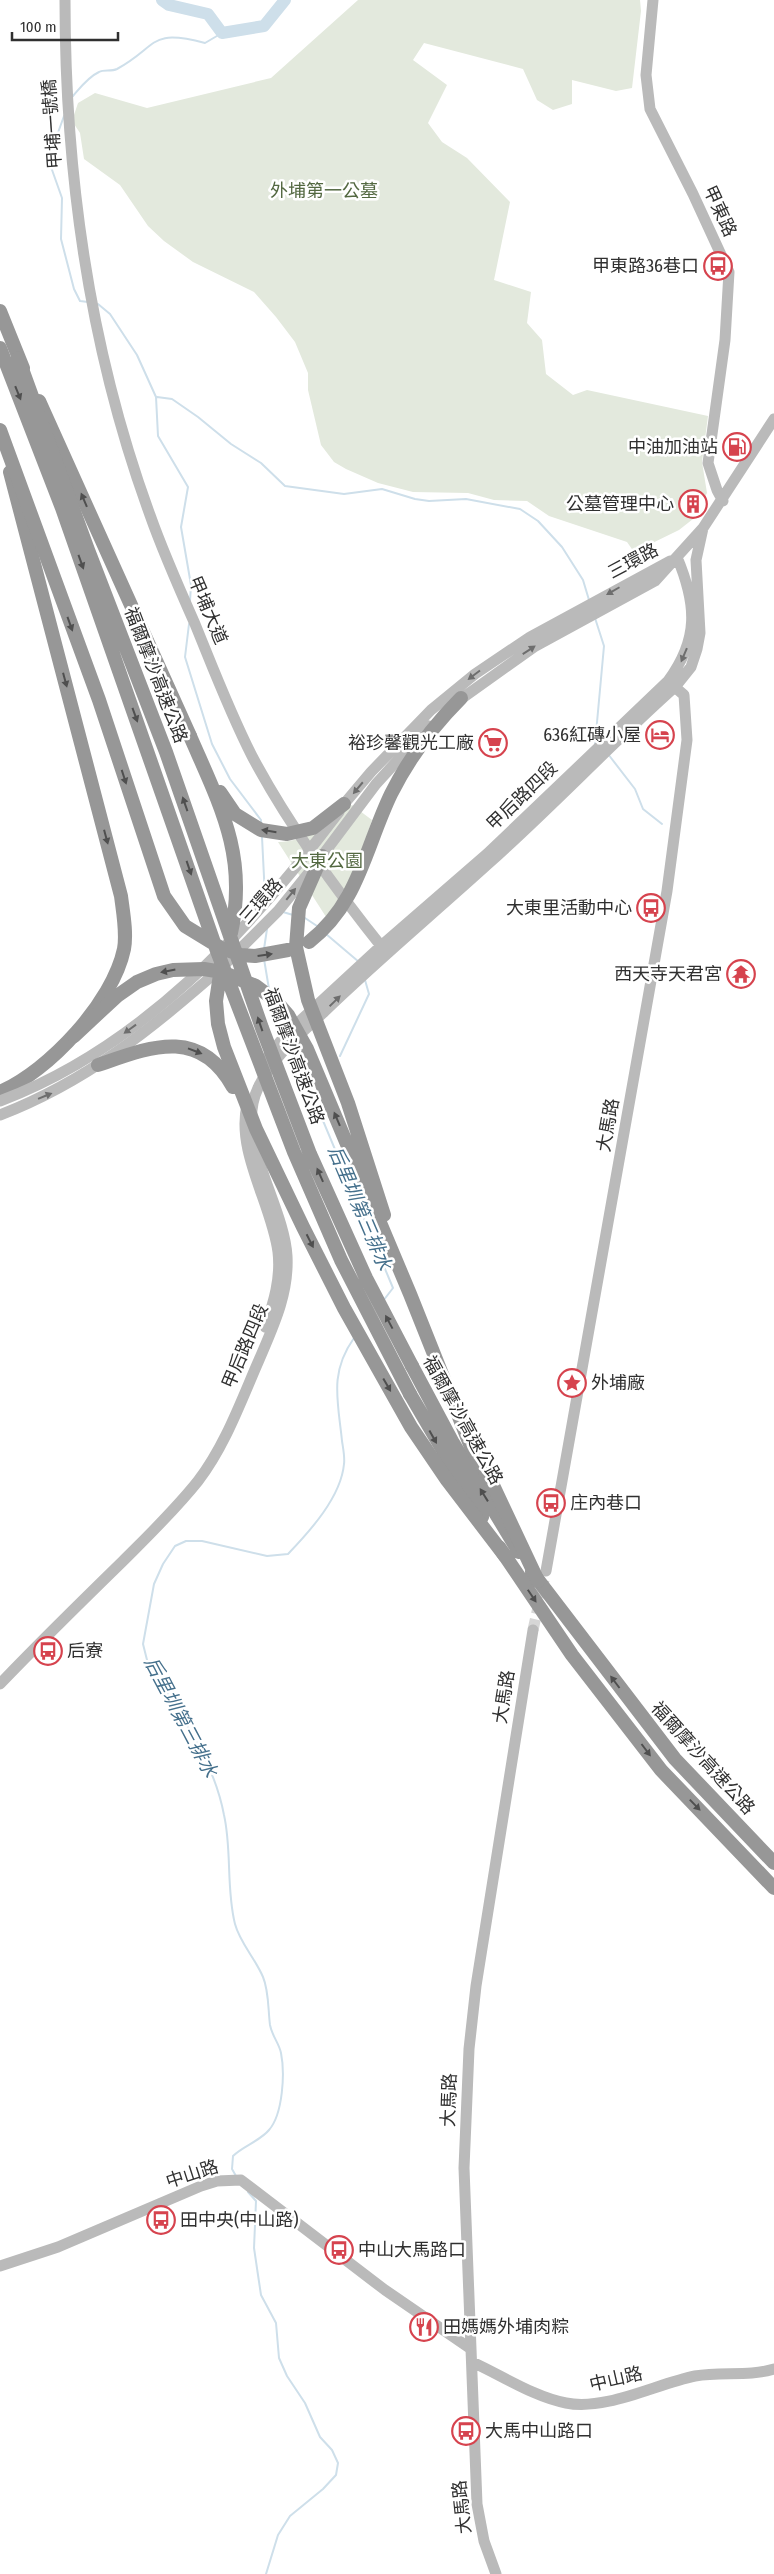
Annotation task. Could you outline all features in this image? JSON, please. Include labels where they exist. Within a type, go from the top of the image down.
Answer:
[{"type":"highway","name":"福爾摩沙高速公路","points":[[0,311],[88,550],[166,752],[262,1028],[310,1154],[366,1278],[453,1443],[542,1576],[644,1721],[674,1759],[774,1863]]},
{"type":"highway","name":"福爾摩沙高速公路","points":[[0,348],[62,508],[217,951],[294,1152],[341,1260],[436,1441],[505,1556],[572,1655],[661,1770],[774,1888]]},
{"type":"highway","points":[[18,358],[58,439],[190,736],[233,844],[237,868],[237,891],[228,944]]},
{"type":"highway","points":[[0,429],[98,700],[164,896],[185,926],[221,948],[241,955],[274,954],[309,942],[331,922],[347,900],[358,878],[379,821],[405,767],[423,740],[460,698]]},
{"type":"highway","points":[[0,429],[121,896],[124,948],[118,968],[111,982],[74,1036]]},
{"type":"highway","points":[[190,736],[235,814],[261,830],[287,834],[313,828],[344,804]]},
{"type":"highway","points":[[322,856],[299,908],[296,928],[299,964],[308,1000],[366,1154],[410,1294]]},
{"type":"highway","points":[[221,968],[216,1001],[218,1024],[224,1047],[256,1129]]},
{"type":"highway","points":[[0,1092],[24,1081],[48,1063],[74,1036],[118,996],[138,982],[156,974],[173,970],[204,969],[222,972],[256,986],[276,1001],[288,1015],[307,1049],[410,1294],[471,1447],[542,1576]]},
{"type":"highway","points":[[98,1065],[155,1046],[193,1049],[209,1057],[226,1075],[256,1129],[344,1308],[411,1427],[447,1480],[505,1556]]},
{"type":"street","name":"甲埔一號橋","points":[[65,0],[70,143],[83,244]]},
{"type":"street","name":"甲東路","points":[[653,0],[646,75],[650,109],[693,194],[728,272],[725,340],[708,463],[717,490],[723,500]]},
{"type":"street","name":"甲埔大道","points":[[83,244],[95,316],[125,437],[150,514],[192,619],[239,728],[270,788],[304,843],[383,949]]},
{"type":"street","points":[[696,581],[689,568],[678,557],[703,528],[723,500],[774,419]]},
{"type":"street","name":"甲后路四段","points":[[0,1674],[157,1517],[199,1468],[219,1430],[264,1331],[273,1304],[278,1276],[278,1252],[246,1141],[244,1120],[252,1085],[265,1061],[288,1032],[357,974],[383,949],[489,863],[691,666],[700,633],[696,560],[703,528]]},
{"type":"street","name":"三環路","points":[[0,1101],[37,1087],[66,1072],[114,1041],[157,1008],[228,944],[313,846],[344,804],[371,772],[431,710],[475,674],[530,637],[659,571],[678,557]]},
{"type":"street","name":"甲后路四段","points":[[671,684],[690,643],[692,622],[688,583],[678,557]]},
{"type":"street","name":"三環路","points":[[0,1115],[54,1092],[141,1036],[221,968],[278,911],[404,752],[460,698],[534,647],[644,588],[659,571]]},
{"type":"street","name":"大馬路","points":[[542,1576],[667,891],[687,740],[684,694],[671,684]]},
{"type":"street","points":[[221,968],[228,944]]},
{"type":"street","name":"甲后路四段","points":[[0,1684],[162,1522],[198,1481],[223,1440],[282,1305],[286,1279],[287,1255],[283,1231],[255,1146],[252,1118],[256,1091],[269,1069],[293,1041],[357,974]]},
{"type":"street","name":"大馬路","points":[[496,2574],[484,2541],[477,2504],[464,2168],[469,2049],[476,1986],[534,1630]]},
{"type":"street","name":"中山路","points":[[0,2266],[58,2247],[209,2184],[227,2180],[241,2180],[385,2290],[471,2349]]},
{"type":"street","name":"中山路","points":[[472,2362],[524,2387],[565,2403],[581,2404],[613,2399],[694,2376],[760,2374],[774,2370]]},
{"type":"green space","name":"外埔第一公墓","points":[[358,0],[640,0],[641,11],[632,88],[616,91],[572,80],[572,104],[553,110],[537,100],[523,69],[424,43],[413,60],[447,85],[428,123],[442,142],[467,158],[510,202],[494,280],[531,292],[527,323],[542,340],[546,374],[573,395],[587,390],[708,416],[702,462],[707,493],[693,519],[679,530],[634,552],[627,542],[549,516],[527,501],[494,500],[468,493],[413,492],[378,483],[334,462],[321,445],[308,390],[308,373],[295,342],[276,317],[254,292],[193,262],[164,241],[148,226],[120,185],[84,159],[80,133],[72,121],[78,103],[95,93],[147,108],[271,78]]},
{"type":"green space","name":"大東公園","points":[[352,805],[372,820],[353,878],[328,920],[278,842],[309,835]]},
{"type":"waterway","name":"后里圳第三排水","points":[[162,0],[169,5],[208,14],[222,33],[264,26],[285,0]]},
{"type":"waterway","name":"后里圳第三排水","points":[[73,96],[95,74],[101,71],[117,69],[131,61],[155,42],[173,38],[205,43],[222,33]]},
{"type":"waterway","name":"后里圳第三排水","points":[[64,116],[51,152],[51,167],[62,198],[61,239],[74,289],[80,301],[88,302]]},
{"type":"waterway","name":"后里圳第三排水","points":[[98,304],[110,314],[137,355],[156,397],[158,436],[188,487],[181,527],[191,585],[190,601]]},
{"type":"waterway","points":[[157,397],[172,399],[198,417],[231,444],[261,463],[285,486],[344,494],[382,489],[415,499],[429,501],[466,499],[520,509],[538,521],[562,547],[583,580],[589,600]]},
{"type":"waterway","points":[[595,618],[604,646],[595,744]]},
{"type":"waterway","name":"后里圳第三排水","points":[[189,624],[185,657],[212,744],[230,779],[261,820],[261,825]]},
{"type":"waterway","points":[[608,754],[635,789],[643,809],[662,824]]},
{"type":"waterway","name":"后里圳第三排水","points":[[262,837],[265,897]]},
{"type":"waterway","points":[[283,912],[293,915]]},
{"type":"waterway","points":[[305,918],[317,926]]},
{"type":"waterway","name":"后里圳第三排水","points":[[264,949],[267,929]]},
{"type":"waterway","points":[[326,934],[359,962]]},
{"type":"waterway","name":"后里圳第三排水","points":[[264,959],[269,989]]},
{"type":"waterway","points":[[340,1056],[369,994],[365,980]]},
{"type":"waterway","name":"后里圳第三排水","points":[[279,1014],[285,1028]]},
{"type":"waterway","name":"后里圳第三排水","points":[[293,1049],[393,1288],[383,1301]]},
{"type":"waterway","name":"后里圳第三排水","points":[[236,2176],[232,2169],[233,2156],[265,2134],[274,2123],[282,2093],[283,2071],[281,2053],[270,2025],[265,1982],[256,1963],[240,1938],[235,1924],[232,1911],[228,1842],[219,1793],[192,1734],[147,1660],[143,1644],[154,1584],[163,1564],[175,1546],[186,1541],[202,1541],[267,1556],[288,1554],[323,1513],[331,1501],[342,1476],[344,1455],[337,1400],[338,1375],[346,1351],[354,1338]]},
{"type":"waterway","name":"后里圳第三排水","points":[[248,2192],[256,2201],[254,2248],[261,2295],[276,2323],[279,2358],[287,2376],[305,2403],[320,2437],[332,2450],[338,2463],[336,2475],[323,2489],[290,2516],[278,2535],[266,2574]]},
{"type":"tunnel","points":[[533,1630],[544,1580]]},
{"type":"place","name":"甲東路36巷口","points":[[718,266]]},
{"type":"place","name":"中油加油站","points":[[737,447]]},
{"type":"place","name":"公墓管理中心","points":[[693,504]]},
{"type":"place","name":"636紅磚小屋","points":[[660,735]]},
{"type":"place","name":"裕珍馨觀光工廠","points":[[493,743]]},
{"type":"place","name":"大東里活動中心","points":[[651,908]]},
{"type":"place","name":"西天寺天君宮","points":[[741,974]]},
{"type":"place","name":"外埔廠","points":[[572,1383]]},
{"type":"place","name":"庄內巷口","points":[[551,1503]]},
{"type":"place","name":"后寮","points":[[48,1651]]},
{"type":"place","name":"田中央(中山路)","points":[[161,2220]]},
{"type":"place","name":"中山大馬路口","points":[[339,2250]]},
{"type":"place","name":"田媽媽外埔肉粽","points":[[424,2327]]},
{"type":"place","name":"大馬中山路口","points":[[466,2431]]}]
